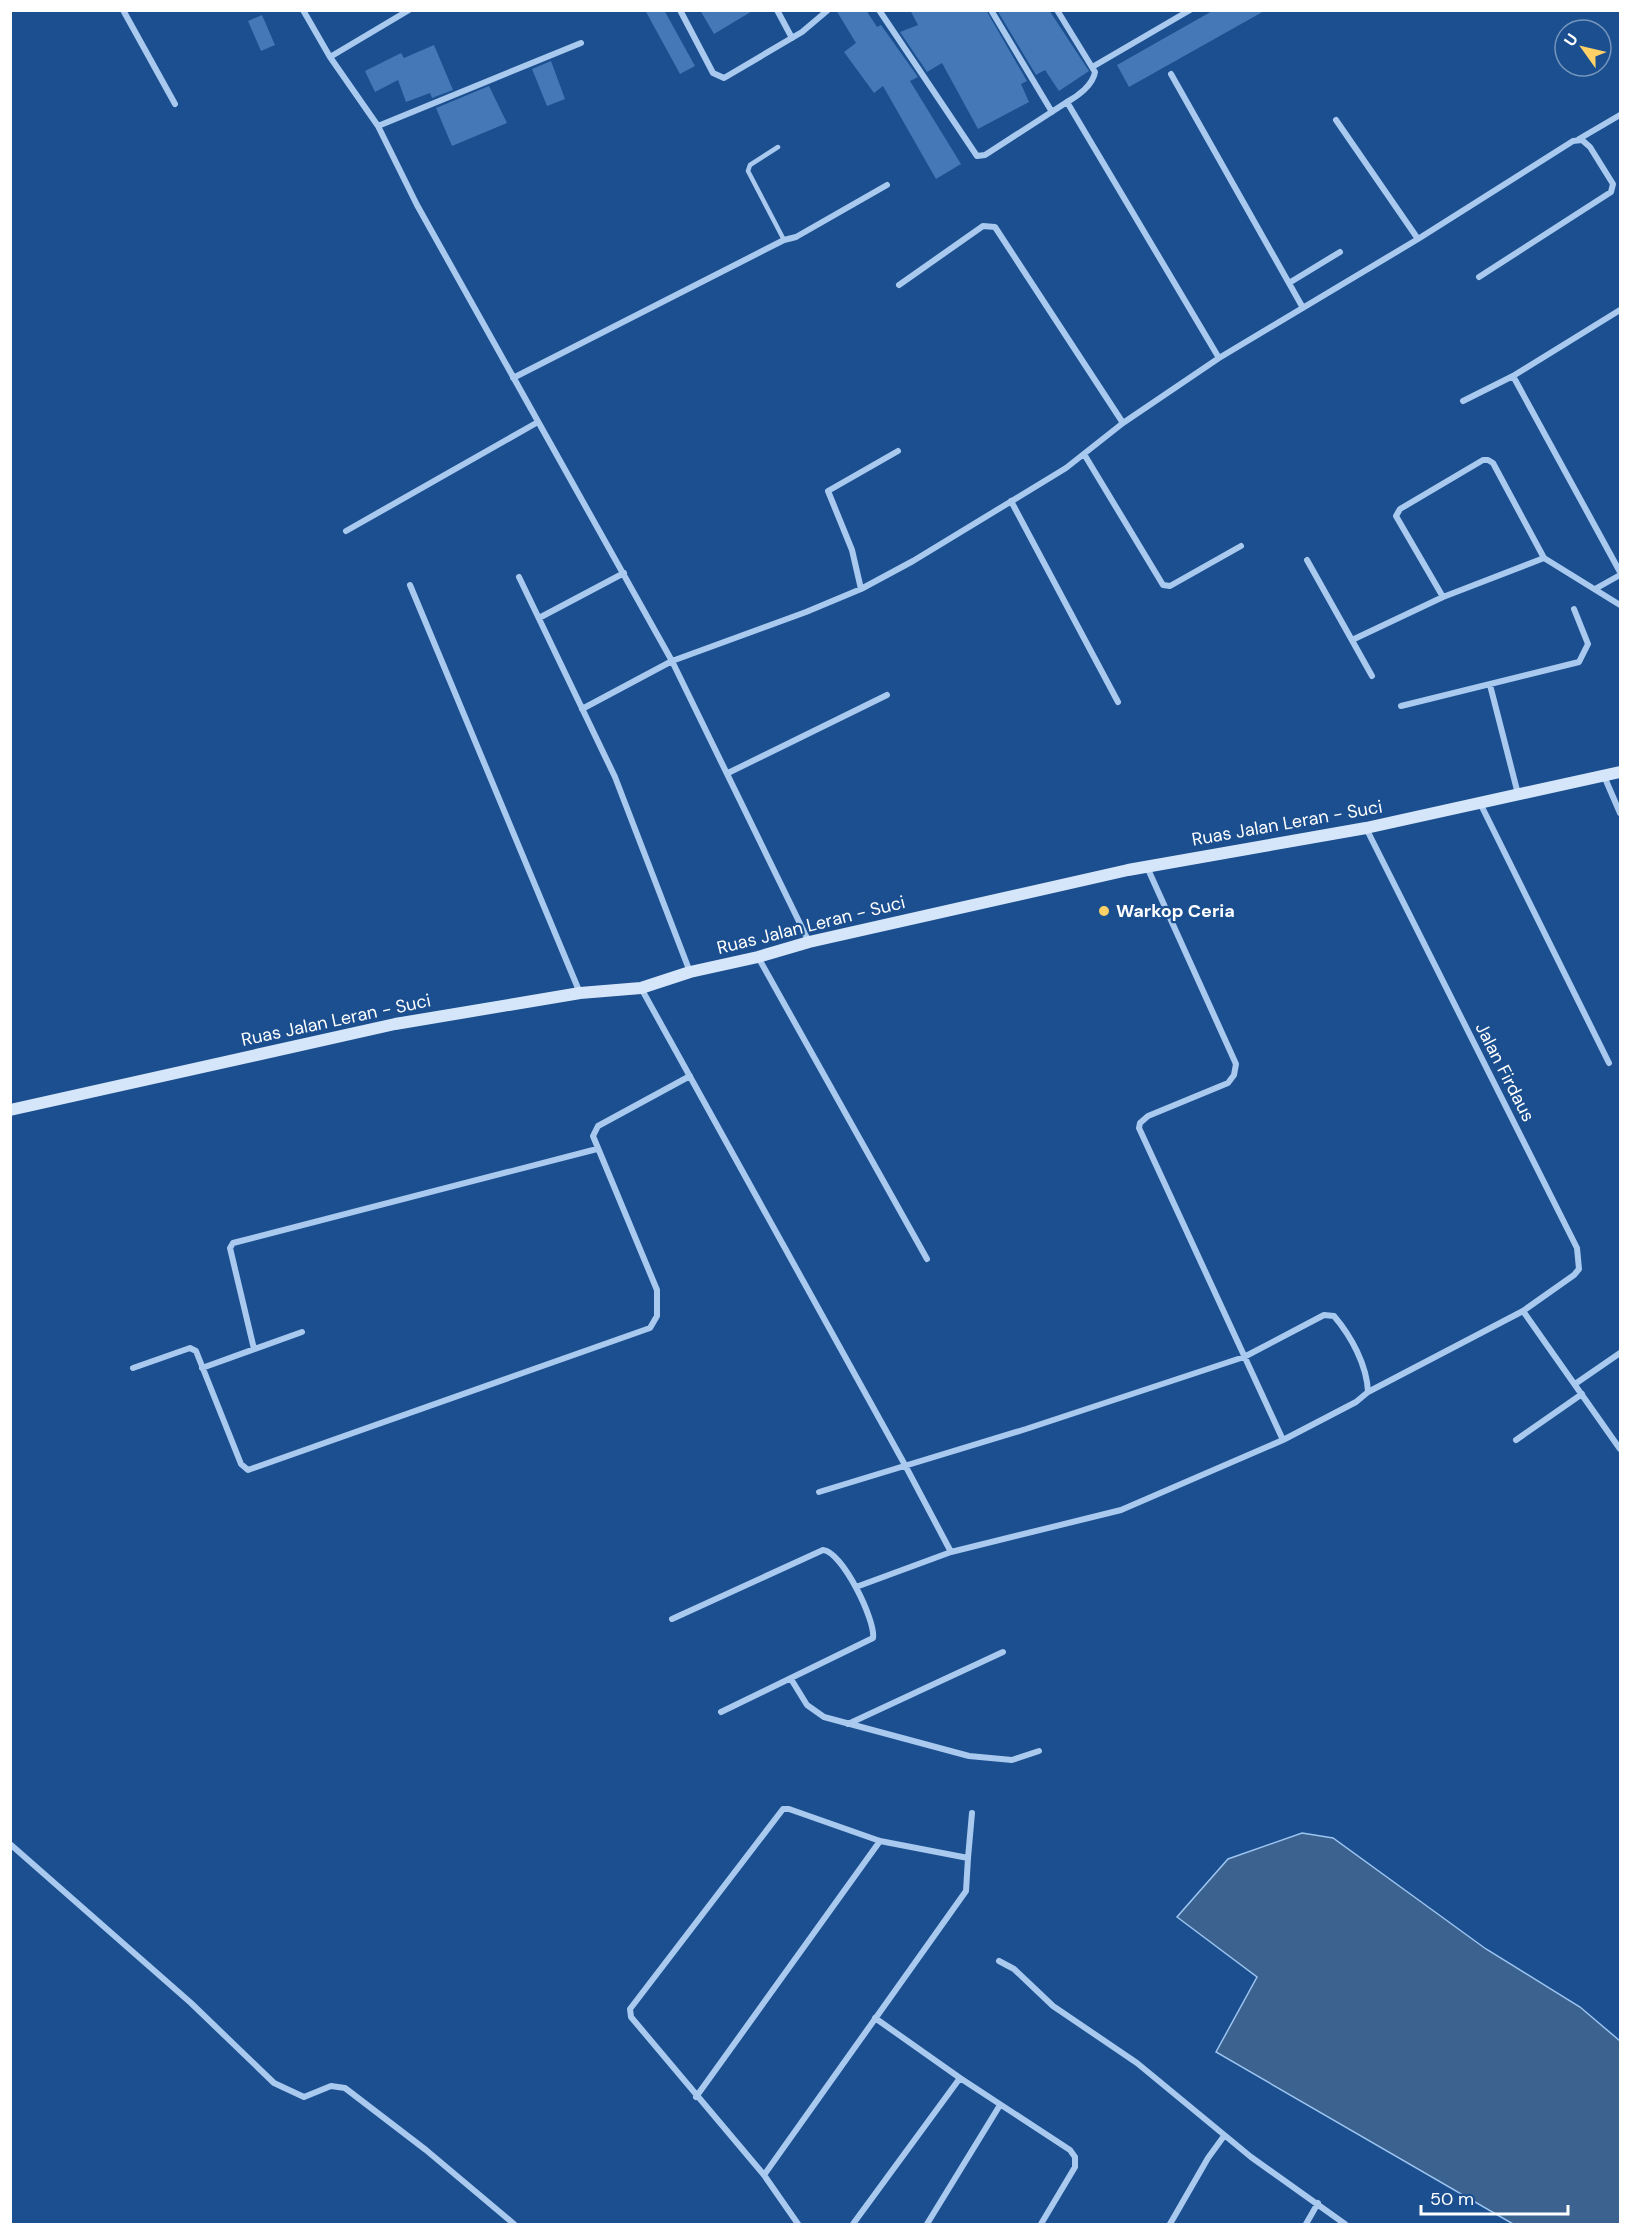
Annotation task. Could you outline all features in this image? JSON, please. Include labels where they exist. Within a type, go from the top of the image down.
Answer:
[{"type":"main road","name":"Ruas Jalan Leran - Suci","points":[[10,1110],[395,1024],[580,993],[641,988],[690,972],[758,957],[809,942],[1147,867],[1366,828],[1620,772]]},
{"type":"street","points":[[123,10],[175,105]]},
{"type":"street","points":[[303,10],[330,57],[378,126],[417,205],[672,661],[809,942]]},
{"type":"street","points":[[330,57],[409,10]]},
{"type":"street","points":[[680,10],[713,74],[724,78],[792,38],[828,10]]},
{"type":"street","points":[[777,10],[792,38]]},
{"type":"street","points":[[879,10],[977,156],[985,155],[1079,95],[1094,78],[1094,66],[1057,10]]},
{"type":"street","points":[[990,10],[1052,112]]},
{"type":"street","points":[[1094,66],[1190,10]]},
{"type":"street","points":[[378,126],[581,43]]},
{"type":"street","points":[[1171,74],[1303,308]]},
{"type":"street","points":[[1067,102],[1219,358]]},
{"type":"street","points":[[582,709],[672,661],[806,612],[861,589],[913,561],[1084,454],[1123,423],[1219,358],[1620,115]]},
{"type":"street","points":[[1336,120],[1418,239]]},
{"type":"street","points":[[1479,277],[1611,192],[1613,184],[1607,174],[1590,147],[1578,139]]},
{"type":"street","points":[[513,378],[784,240],[796,237],[887,185]]},
{"type":"street","points":[[899,285],[983,226],[995,227],[1123,423]]},
{"type":"street","points":[[1289,283],[1340,252]]},
{"type":"street","points":[[1464,401],[1513,376],[1620,309]]},
{"type":"street","points":[[1513,376],[1620,573],[1595,589]]},
{"type":"street","points":[[346,531],[538,422]]},
{"type":"street","points":[[861,589],[852,550],[828,491],[898,451]]},
{"type":"street","points":[[1084,454],[1163,585],[1170,586],[1241,546]]},
{"type":"street","points":[[1443,597],[1396,516],[1400,508],[1483,460],[1488,460],[1493,464],[1545,558],[1620,605]]},
{"type":"street","points":[[1011,501],[1118,702]]},
{"type":"street","points":[[1352,640],[1443,597],[1545,558]]},
{"type":"street","points":[[1307,560],[1372,676]]},
{"type":"street","points":[[539,618],[624,573]]},
{"type":"street","points":[[519,577],[615,777],[690,972]]},
{"type":"street","points":[[410,585],[580,993]]},
{"type":"street","points":[[1401,706],[1579,662],[1588,644],[1574,609]]},
{"type":"street","points":[[1490,685],[1518,794]]},
{"type":"street","points":[[728,773],[887,695]]},
{"type":"street","points":[[1604,776],[1620,813]]},
{"type":"street","points":[[1480,802],[1609,1063]]},
{"type":"street","name":"Jalan Firdaus","points":[[856,1587],[951,1552],[1121,1510],[1283,1440],[1356,1402],[1368,1392],[1523,1311],[1574,1275],[1579,1269],[1577,1248],[1366,828]]},
{"type":"street","points":[[1147,867],[1236,1064],[1234,1075],[1228,1083],[1148,1116],[1140,1122],[1139,1128],[1283,1440]]},
{"type":"street","points":[[758,957],[927,1259]]},
{"type":"street","points":[[641,988],[906,1465],[951,1552]]},
{"type":"street","points":[[133,1368],[190,1348],[199,1356],[241,1464],[248,1470],[650,1328],[657,1316],[657,1290],[593,1136],[598,1126],[690,1077]]},
{"type":"street","points":[[254,1349],[230,1248],[233,1243],[597,1149]]},
{"type":"street","points":[[1523,1311],[1620,1449]]},
{"type":"street","points":[[819,1492],[1026,1429],[1244,1357],[1323,1315],[1334,1316],[1353,1344],[1368,1377],[1368,1392]]},
{"type":"street","points":[[202,1368],[302,1332]]},
{"type":"street","points":[[1575,1384],[1620,1353]]},
{"type":"street","points":[[1516,1440],[1582,1394]]},
{"type":"street","points":[[672,1619],[823,1550],[832,1553],[856,1587],[874,1630],[873,1638],[721,1712]]},
{"type":"street","points":[[848,1724],[1003,1652]]},
{"type":"street","points":[[790,1679],[807,1705],[824,1717],[848,1724],[969,1756],[1012,1760],[1039,1751]]},
{"type":"street","points":[[798,2224],[764,2175],[630,2017],[633,2003],[783,1809],[789,1809],[880,1841],[968,1858]]},
{"type":"street","points":[[764,2175],[966,1891],[972,1813]]},
{"type":"street","points":[[696,2097],[880,1841]]},
{"type":"street","points":[[10,1844],[191,2003],[274,2082],[304,2097],[331,2086],[345,2088],[426,2150],[510,2224]]},
{"type":"street","points":[[999,1961],[1014,1969],[1053,2006],[1137,2063],[1224,2136],[1345,2224]]},
{"type":"street","points":[[876,2018],[960,2078],[1070,2150],[1075,2157],[1075,2167],[1041,2224]]},
{"type":"street","points":[[853,2224],[960,2078]]},
{"type":"street","points":[[927,2224],[1000,2105]]},
{"type":"street","points":[[1170,2224],[1208,2158],[1224,2136]]},
{"type":"street","points":[[1306,2224],[1318,2203]]},
{"type":"lane","points":[[778,147],[750,165],[748,171],[784,240]]},
{"type":"water","points":[[1302,1833],[1333,1838],[1486,1949],[1580,2007],[1620,2041],[1620,2224],[1513,2224],[1216,2052],[1257,1977],[1177,1917],[1228,1859]]},
{"type":"building","points":[[645,10],[664,10],[695,66],[680,74]]},
{"type":"building","points":[[700,10],[754,10],[714,34]]},
{"type":"building","points":[[836,10],[866,10],[877,27],[881,25],[918,77],[910,81],[961,164],[936,179],[883,86],[874,93],[844,52],[856,43]]},
{"type":"building","points":[[910,10],[986,10],[1027,81],[1021,84],[1029,102],[978,129],[942,63],[927,72],[900,32],[918,25]]},
{"type":"building","points":[[997,10],[1049,10],[1089,71],[1059,91],[1045,70],[1036,75]]},
{"type":"building","points":[[1214,10],[1266,10],[1129,87],[1117,65]]},
{"type":"building","points":[[262,15],[275,45],[261,51],[248,21]]},
{"type":"building","points":[[434,45],[453,90],[432,98],[430,93],[406,102],[398,80],[375,92],[365,71],[401,53],[404,58]]},
{"type":"building","points":[[551,61],[565,99],[547,106],[532,69]]},
{"type":"building","points":[[489,86],[507,123],[452,146],[436,108]]},
{"type":"place","name":"Warkop Ceria","points":[[1104,911]]}]
